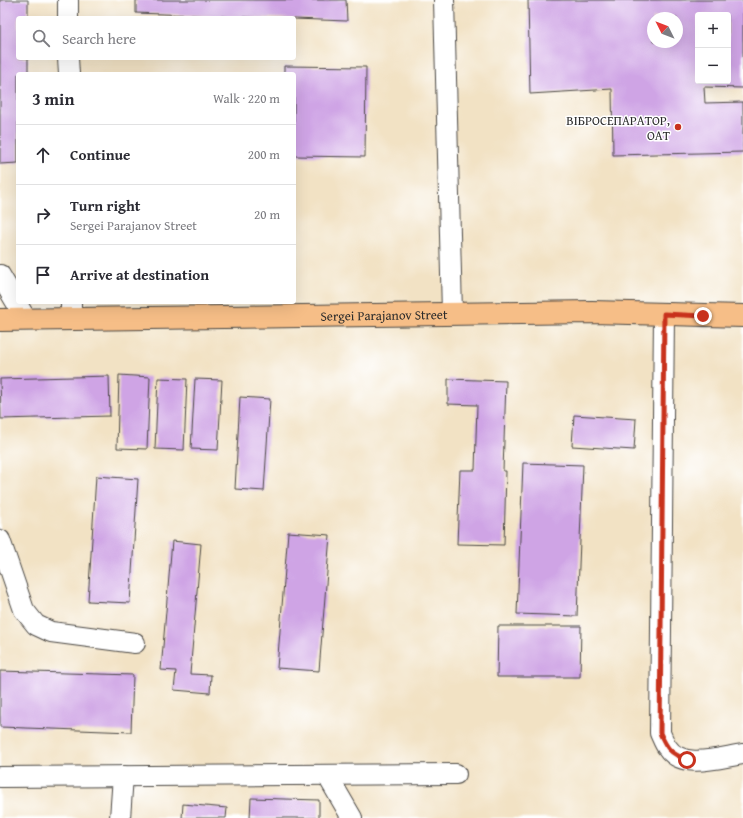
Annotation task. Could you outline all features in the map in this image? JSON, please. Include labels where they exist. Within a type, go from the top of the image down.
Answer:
[{"type":"main road","name":"Sergei Parajanov Street","points":[[0,320],[26,319],[71,310],[452,313],[592,312],[743,316]]},
{"type":"lane","points":[[68,0],[68,16]]},
{"type":"lane","points":[[444,0],[452,313]]},
{"type":"lane","points":[[68,60],[69,72]]},
{"type":"lane","points":[[0,275],[16,302]]},
{"type":"lane","points":[[17,304],[26,319]]},
{"type":"lane","points":[[664,314],[660,733],[667,748],[676,755],[687,760],[699,761],[743,754]]},
{"type":"lane","points":[[0,540],[24,610],[36,625],[51,632],[135,643]]},
{"type":"lane","points":[[0,777],[456,774]]},
{"type":"lane","points":[[327,775],[352,818]]},
{"type":"lane","points":[[120,818],[123,776]]},
{"type":"building","points":[[0,0],[28,0],[28,16],[16,16],[16,60],[28,60],[28,72],[16,72],[16,163],[0,164]]},
{"type":"building","points":[[136,0],[346,0],[347,21],[296,19],[296,16],[215,16],[136,13]]},
{"type":"building","points":[[528,0],[743,0],[743,88],[704,87],[705,103],[743,102],[743,152],[613,155],[612,89],[530,94]]},
{"type":"building","points":[[284,66],[366,67],[365,157],[296,156],[296,72],[284,72]]},
{"type":"building","points":[[119,375],[150,377],[147,449],[117,448]]},
{"type":"building","points":[[109,376],[110,416],[1,419],[0,379]]},
{"type":"building","points":[[158,378],[187,379],[184,450],[155,449]]},
{"type":"building","points":[[195,379],[222,380],[218,450],[191,449]]},
{"type":"building","points":[[448,379],[506,381],[503,471],[506,471],[504,545],[457,544],[460,470],[475,470],[477,405],[448,404]]},
{"type":"building","points":[[240,397],[270,399],[264,491],[235,489]]},
{"type":"building","points":[[574,415],[636,419],[634,450],[572,446]]},
{"type":"building","points":[[523,463],[583,465],[577,616],[517,614]]},
{"type":"building","points":[[96,476],[138,479],[130,603],[88,601]]},
{"type":"building","points":[[288,532],[330,535],[319,671],[277,668]]},
{"type":"building","points":[[172,541],[201,544],[190,674],[211,675],[210,693],[174,690],[176,671],[161,670]]},
{"type":"building","points":[[498,626],[581,626],[580,677],[497,677]]},
{"type":"building","points":[[0,671],[133,675],[131,732],[0,727]]},
{"type":"building","points":[[251,798],[319,800],[319,818],[250,818]]},
{"type":"building","points":[[183,804],[227,808],[226,818],[182,818]]},
{"type":"place","name":"ВІБРОСЕПАРАТОР, ОАТ","points":[[678,127]]},
{"type":"route","points":[[687,760],[676,755],[667,748],[660,733],[664,314],[703,316]]}]
